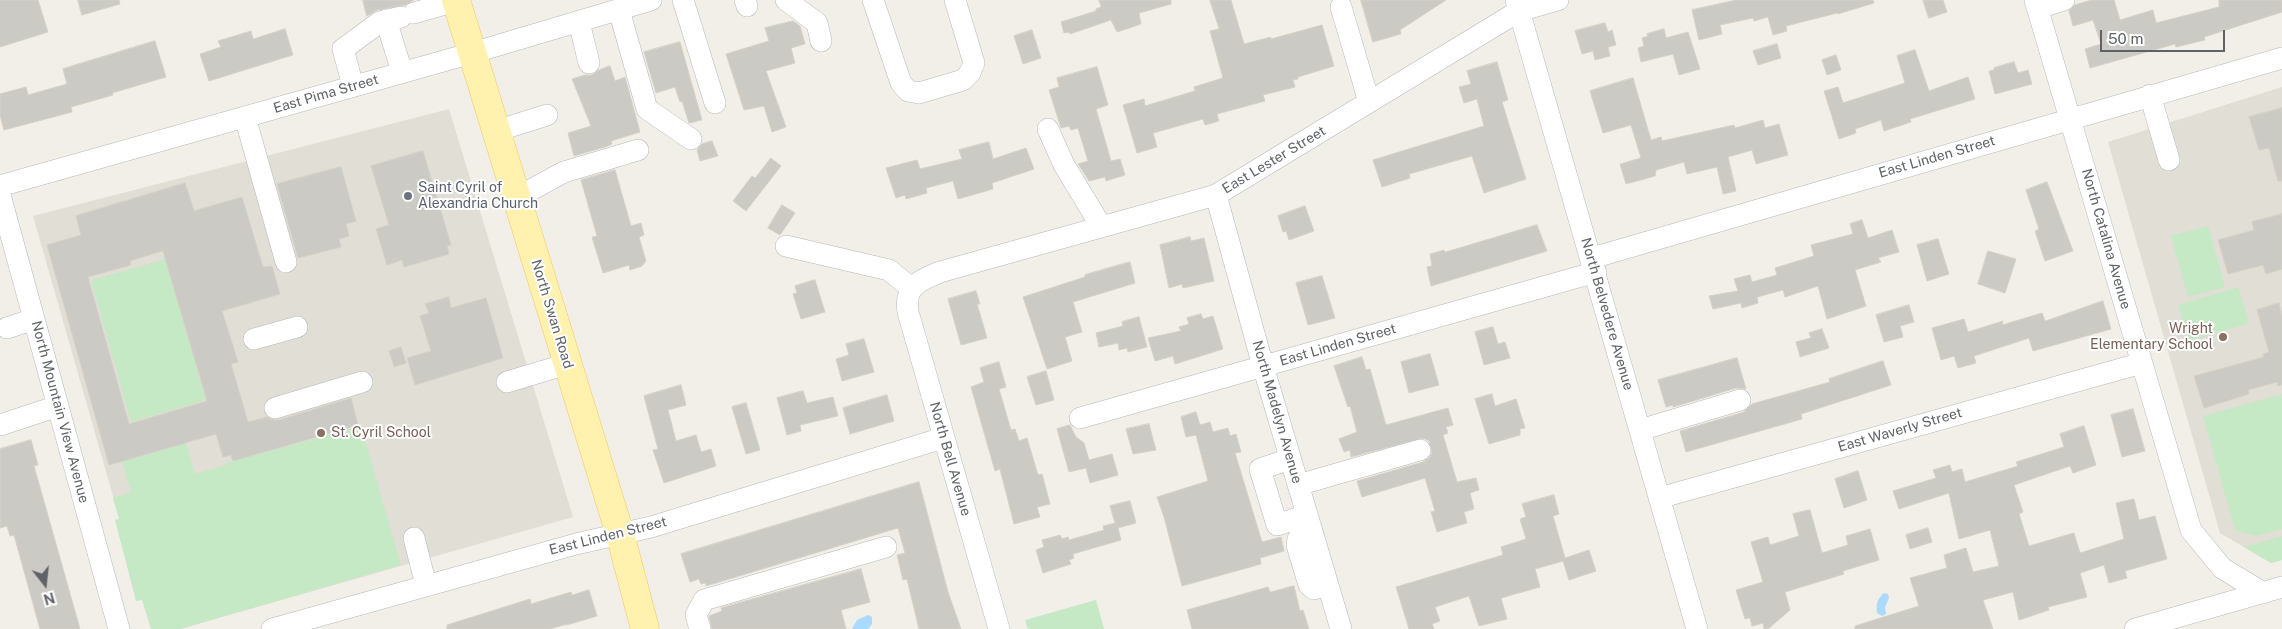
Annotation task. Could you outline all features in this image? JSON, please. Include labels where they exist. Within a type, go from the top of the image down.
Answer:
[{"type":"main road","name":"North Swan Road","points":[[456,1],[620,534],[645,629]]},
{"type":"street","name":"East Pima Street","points":[[0,186],[472,53],[651,0]]},
{"type":"street","points":[[682,0],[715,103]]},
{"type":"street","points":[[786,0],[817,23],[821,41]]},
{"type":"street","points":[[873,0],[901,83],[908,91],[919,93],[963,80],[970,73],[974,63],[955,0]]},
{"type":"street","name":"East Lester Street","points":[[911,288],[924,278],[940,272],[1216,195],[1369,102],[1518,5],[1558,0]]},
{"type":"street","points":[[2036,4],[2064,0]]},
{"type":"street","points":[[353,86],[343,49],[380,22],[456,1]]},
{"type":"street","name":"North Catalina Avenue","points":[[2036,4],[2191,530],[2222,568],[2273,590]]},
{"type":"street","name":"North Belvedere Avenue","points":[[1518,5],[1697,629]]},
{"type":"street","points":[[1341,7],[1369,102]]},
{"type":"street","points":[[619,10],[647,108],[691,140]]},
{"type":"street","points":[[401,17],[402,72]]},
{"type":"street","points":[[578,22],[589,63]]},
{"type":"street","name":"East Linden Street","points":[[1080,418],[1263,366],[2070,118],[2282,58]]},
{"type":"street","points":[[2150,95],[2169,160]]},
{"type":"street","points":[[496,132],[546,115]]},
{"type":"street","points":[[245,117],[286,262]]},
{"type":"street","points":[[1048,129],[1064,165],[1101,226]]},
{"type":"street","points":[[516,198],[564,172],[638,150]]},
{"type":"street","name":"North Mountain View Avenue","points":[[0,195],[119,629]]},
{"type":"street","name":"North Madelyn Avenue","points":[[1216,195],[1263,366],[1341,629]]},
{"type":"street","points":[[786,246],[889,270],[911,288]]},
{"type":"street","name":"North Bell Avenue","points":[[911,288],[906,299],[908,312],[999,629]]},
{"type":"street","points":[[7,328],[34,319]]},
{"type":"street","points":[[254,339],[297,327]]},
{"type":"street","name":"East Waverly Street","points":[[1659,498],[2142,363]]},
{"type":"street","points":[[507,382],[567,364]]},
{"type":"street","points":[[274,408],[362,382]]},
{"type":"street","points":[[1640,430],[1740,400]]},
{"type":"street","points":[[0,425],[58,406]]},
{"type":"street","name":"East Linden Street","points":[[272,629],[426,585],[651,527],[943,438]]},
{"type":"street","points":[[1298,485],[1420,450]]},
{"type":"street","points":[[1290,459],[1260,469],[1277,525],[1310,524]]},
{"type":"street","points":[[414,538],[426,585]]},
{"type":"street","points":[[700,629],[696,615],[704,600],[886,546]]},
{"type":"street","points":[[2135,629],[2273,590]]},
{"type":"shaded area","name":"Wright Elementary School","points":[[2282,87],[2282,560],[2271,563],[2220,533],[2108,142]]},
{"type":"shaded area","name":"St. Cyril School","points":[[449,109],[573,517],[180,629],[151,629],[33,216]]},
{"type":"green space","points":[[2208,226],[2225,287],[2188,297],[2171,236]]},
{"type":"green space","points":[[166,259],[206,400],[131,422],[91,280]]},
{"type":"green space","points":[[2238,287],[2249,323],[2189,341],[2178,305]]},
{"type":"green space","points":[[2282,394],[2282,529],[2256,536],[2235,530],[2203,416]]},
{"type":"green space","points":[[361,426],[401,565],[180,629],[151,629],[142,600],[136,601],[115,520],[119,519],[113,498],[131,492],[122,461],[186,443],[195,474],[226,465],[226,463]]},
{"type":"green space","points":[[2282,536],[2282,560],[2271,563],[2244,547]]},
{"type":"green space","points":[[1096,600],[1104,629],[1028,629],[1025,620]]},
{"type":"water","points":[[1884,593],[1888,594],[1889,598],[1885,607],[1886,614],[1882,616],[1877,613],[1877,607],[1878,600]]},
{"type":"water","points":[[868,615],[872,617],[872,624],[868,629],[852,629],[857,620]]},
{"type":"building","points":[[0,0],[38,0],[48,32],[0,47]]},
{"type":"building","points":[[78,0],[119,0],[120,4],[82,15]]},
{"type":"building","points":[[363,0],[414,0],[405,5],[377,10],[367,16]]},
{"type":"building","points":[[1099,0],[1171,0],[1171,4],[1139,13],[1141,24],[1117,32],[1111,20],[1070,34],[1069,32],[1064,33],[1061,22],[1096,11],[1096,9],[1101,7]]},
{"type":"building","points":[[1210,0],[1231,0],[1244,44],[1271,37],[1271,39],[1322,25],[1334,66],[1298,77],[1298,79],[1293,80],[1295,87],[1263,95],[1265,101],[1217,114],[1219,121],[1205,125],[1203,119],[1153,133],[1157,147],[1137,153],[1123,105],[1144,99],[1145,106],[1195,91],[1194,87],[1223,78],[1210,31],[1219,29]]},
{"type":"building","points":[[1361,0],[1446,0],[1400,30],[1401,34],[1373,42]]},
{"type":"building","points":[[1737,0],[1873,0],[1874,3],[1838,14],[1786,26],[1787,31],[1773,35],[1768,17],[1754,21],[1753,18],[1720,25],[1722,34],[1699,40],[1692,10]]},
{"type":"building","points":[[1923,0],[1943,0],[1947,12],[1929,18]]},
{"type":"building","points":[[2092,0],[2114,0],[2120,20],[2153,10],[2156,23],[2219,7],[2219,0],[2282,0],[2282,12],[2204,37],[2205,40],[2176,47],[2175,44],[2090,68],[2085,49],[2101,44],[2093,20],[2073,26],[2069,11],[2075,5]]},
{"type":"building","points":[[793,21],[800,26],[805,44],[791,48],[795,63],[766,71],[786,127],[772,132],[764,106],[744,110],[726,54],[769,41],[765,28]]},
{"type":"building","points":[[1605,23],[1608,32],[1612,30],[1616,45],[1608,47],[1610,56],[1595,60],[1593,51],[1582,54],[1575,31]]},
{"type":"building","points":[[285,29],[293,55],[209,81],[200,54],[221,47],[218,41],[251,31],[253,39]]},
{"type":"building","points":[[1664,29],[1666,38],[1688,32],[1700,69],[1679,75],[1673,54],[1641,62],[1638,48],[1644,46],[1642,38],[1648,36],[1647,34]]},
{"type":"building","points":[[1032,30],[1041,58],[1023,64],[1014,36]]},
{"type":"building","points":[[155,41],[166,77],[71,107],[72,112],[4,130],[0,115],[0,94],[26,87],[28,95],[67,84],[63,69]]},
{"type":"building","points":[[680,42],[702,120],[689,123],[675,87],[656,93],[644,52]]},
{"type":"building","points":[[1777,44],[1781,58],[1758,65],[1753,51]]},
{"type":"building","points":[[1915,50],[1929,91],[1968,77],[1975,99],[1910,119],[1911,122],[1884,131],[1881,120],[1855,129],[1856,133],[1839,139],[1824,91],[1838,87],[1843,103],[1905,83],[1897,56]]},
{"type":"building","points":[[1836,55],[1841,70],[1827,75],[1822,60]]},
{"type":"building","points":[[1497,62],[1508,100],[1502,102],[1526,179],[1484,193],[1472,156],[1409,174],[1410,178],[1382,187],[1373,160],[1484,126],[1477,99],[1464,103],[1459,87],[1471,84],[1467,71]]},
{"type":"building","points":[[2014,62],[2018,73],[2028,70],[2032,84],[1995,94],[1989,71]]},
{"type":"building","points":[[610,66],[615,81],[625,77],[640,132],[611,141],[612,144],[608,146],[574,156],[568,133],[591,126],[572,79],[592,75]]},
{"type":"building","points":[[1097,67],[1108,105],[1096,109],[1111,161],[1120,159],[1125,175],[1106,181],[1105,177],[1089,181],[1078,164],[1088,161],[1078,128],[1071,130],[1069,126],[1061,128],[1049,90],[1059,87],[1057,78]]},
{"type":"building","points":[[1633,78],[1651,140],[1661,137],[1662,141],[1734,125],[1735,128],[1763,120],[1765,128],[1779,124],[1788,155],[1756,164],[1752,150],[1728,157],[1736,191],[1723,194],[1717,167],[1687,174],[1684,162],[1656,170],[1655,176],[1626,184],[1620,164],[1641,158],[1631,125],[1603,133],[1590,91]]},
{"type":"building","points":[[2282,108],[2282,181],[2278,181],[2269,148],[2259,150],[2249,117]]},
{"type":"building","points":[[712,141],[718,156],[700,161],[697,150],[702,144]]},
{"type":"building","points":[[989,142],[993,159],[1026,148],[1034,169],[992,183],[993,189],[958,199],[953,181],[926,188],[927,193],[906,199],[905,195],[896,198],[886,168],[917,160],[920,169],[962,159],[959,150]]},
{"type":"building","name":"Saint Cyril of Alexandria Church","points":[[423,151],[451,245],[447,246],[449,254],[404,267],[402,260],[387,265],[376,229],[389,225],[371,166]]},
{"type":"building","points":[[771,158],[781,166],[746,211],[733,201],[752,176],[755,178]]},
{"type":"building","points":[[341,167],[356,221],[346,224],[349,236],[339,239],[341,247],[298,258],[277,184]]},
{"type":"building","points":[[615,170],[631,226],[641,223],[644,235],[639,237],[646,261],[642,266],[630,270],[629,265],[603,273],[592,237],[597,236],[581,180]]},
{"type":"building","points":[[2047,182],[2073,251],[2045,261],[2035,231],[2039,229],[2026,190]]},
{"type":"building","points":[[185,183],[194,211],[242,197],[263,267],[272,266],[280,294],[222,311],[238,362],[231,364],[248,422],[267,417],[279,420],[351,398],[358,425],[233,461],[231,455],[223,457],[216,434],[109,465],[47,245],[81,235],[76,216]],"holes":[[[163,251],[207,401],[129,424],[88,277],[131,265],[130,261]]]},
{"type":"building","points":[[782,205],[795,213],[780,235],[768,228]]},
{"type":"building","points":[[1305,206],[1314,231],[1289,240],[1286,231],[1283,232],[1278,216]]},
{"type":"building","points":[[2282,214],[2282,269],[2266,274],[2263,265],[2228,274],[2218,240],[2254,230],[2252,222]]},
{"type":"building","points":[[1862,220],[1868,238],[1892,230],[1899,252],[1878,258],[1881,262],[1855,270],[1866,306],[1827,319],[1818,286],[1785,297],[1783,290],[1757,297],[1758,303],[1742,308],[1741,303],[1713,309],[1709,296],[1738,291],[1734,279],[1750,275],[1752,282],[1777,275],[1775,268],[1814,256],[1811,245],[1853,234],[1850,224]]},
{"type":"building","points":[[1537,225],[1547,251],[1431,286],[1427,267],[1432,266],[1430,254],[1444,250],[1445,252]]},
{"type":"building","points":[[1190,237],[1191,241],[1204,238],[1214,281],[1183,288],[1182,284],[1169,288],[1160,245]]},
{"type":"building","points":[[1938,239],[1949,274],[1927,281],[1917,245]]},
{"type":"building","points":[[1988,251],[2016,259],[2005,293],[1978,284]]},
{"type":"building","points":[[1130,262],[1135,283],[1073,302],[1082,332],[1065,337],[1072,361],[1047,369],[1023,297],[1085,277],[1085,275]]},
{"type":"building","points":[[1322,276],[1335,318],[1308,325],[1296,283]]},
{"type":"building","points":[[815,280],[825,312],[801,319],[793,294],[797,293],[795,286]]},
{"type":"building","points":[[976,291],[980,304],[977,304],[987,338],[961,345],[948,299]]},
{"type":"building","points":[[449,297],[451,308],[486,298],[503,358],[415,385],[407,358],[431,351],[420,316],[429,313],[425,304]]},
{"type":"building","points":[[2103,301],[2111,329],[2033,351],[2029,338],[1974,356],[1976,363],[1958,368],[1954,356],[1941,360],[1932,328],[1964,319],[1968,332],[2003,321],[2002,325],[2042,313],[2045,321]]},
{"type":"building","points":[[2279,303],[2282,316],[2282,385],[2278,386],[2277,382],[2248,390],[2249,394],[2204,408],[2194,376],[2264,357],[2263,354],[2269,352],[2257,310]]},
{"type":"building","points":[[1909,305],[1914,322],[1900,326],[1903,337],[1884,342],[1876,315]]},
{"type":"building","points":[[1201,314],[1203,319],[1213,316],[1223,349],[1175,364],[1173,356],[1155,361],[1148,338],[1181,331],[1179,327],[1189,324],[1187,318]]},
{"type":"building","points":[[1139,317],[1147,347],[1128,352],[1127,348],[1119,350],[1118,343],[1099,347],[1096,333],[1123,326],[1122,322]]},
{"type":"building","points":[[1493,327],[1498,344],[1505,342],[1510,358],[1484,365],[1475,332]]},
{"type":"building","points":[[1822,329],[1829,348],[1800,357],[1796,342],[1811,338],[1809,333]]},
{"type":"building","points":[[864,339],[874,372],[842,381],[836,359],[849,355],[846,344]]},
{"type":"building","points":[[401,347],[406,363],[394,367],[389,351]]},
{"type":"building","points":[[1430,354],[1439,385],[1409,393],[1401,362]]},
{"type":"building","points":[[1362,357],[1366,370],[1370,369],[1386,425],[1448,408],[1453,425],[1446,427],[1448,433],[1443,435],[1457,482],[1476,478],[1479,490],[1470,493],[1474,509],[1464,512],[1467,523],[1437,532],[1431,512],[1435,511],[1425,478],[1362,497],[1357,481],[1423,462],[1432,453],[1429,441],[1423,438],[1351,457],[1350,450],[1344,452],[1339,439],[1357,432],[1350,406],[1348,407],[1334,366]]},
{"type":"building","points":[[1737,358],[1746,389],[1736,388],[1673,407],[1673,405],[1666,407],[1658,380]]},
{"type":"building","points":[[1883,361],[1891,385],[1801,414],[1802,419],[1686,452],[1680,431],[1744,412],[1752,404],[1830,382],[1829,379]]},
{"type":"building","points":[[999,362],[1006,387],[999,389],[1011,430],[1015,429],[1019,441],[1027,438],[1038,475],[1042,474],[1050,504],[1037,507],[1040,517],[1014,524],[1000,469],[995,471],[971,387],[984,382],[980,368]]},
{"type":"building","points":[[1046,371],[1054,400],[1036,405],[1027,377]]},
{"type":"building","points":[[681,385],[686,405],[668,410],[676,441],[696,435],[701,452],[711,449],[716,466],[664,483],[653,450],[658,449],[644,396]]},
{"type":"building","points":[[803,391],[807,403],[833,397],[838,416],[800,425],[801,431],[787,435],[777,398]]},
{"type":"building","points":[[1492,394],[1495,406],[1516,399],[1525,428],[1520,429],[1520,435],[1489,444],[1475,399]]},
{"type":"building","points":[[887,395],[894,421],[850,434],[843,408]]},
{"type":"building","points":[[746,403],[760,450],[746,454],[732,407]]},
{"type":"building","points":[[2133,409],[2145,451],[2122,457],[2111,415]]},
{"type":"building","points":[[1196,412],[1200,425],[1210,422],[1213,432],[1228,428],[1230,436],[1236,434],[1241,452],[1235,453],[1262,542],[1281,537],[1284,551],[1260,558],[1261,564],[1182,586],[1157,497],[1208,481],[1196,435],[1186,437],[1181,417]]},
{"type":"building","points":[[1149,424],[1156,450],[1133,454],[1126,429]]},
{"type":"building","points":[[1070,425],[1076,437],[1084,443],[1089,460],[1112,454],[1118,475],[1090,483],[1086,468],[1069,472],[1057,429]]},
{"type":"building","points":[[2084,426],[2096,465],[2073,473],[2070,466],[2014,485],[2023,512],[2019,514],[2029,546],[2074,533],[2080,553],[2124,539],[2116,503],[2134,499],[2139,520],[2155,516],[2167,559],[2125,571],[2127,578],[2109,583],[2104,565],[2080,573],[2087,597],[2048,607],[2049,610],[2019,620],[2013,592],[1983,600],[1993,629],[1855,629],[1855,626],[1919,606],[1910,578],[1947,568],[1944,555],[1966,548],[1973,572],[1999,566],[1990,530],[1959,539],[1949,493],[1899,509],[1893,491],[1936,478],[1933,470],[1950,465],[1952,472],[1962,469],[1965,482],[2018,466],[2016,462],[2064,447],[2060,434]]},
{"type":"building","points":[[31,440],[38,465],[34,466],[80,629],[40,629],[14,535],[10,536],[7,526],[0,528],[0,449]]},
{"type":"building","points":[[1858,471],[1867,500],[1844,508],[1835,479]]},
{"type":"building","points":[[919,482],[948,592],[961,629],[919,629],[907,579],[903,580],[897,555],[905,553],[898,528],[706,586],[706,583],[701,584],[699,579],[690,582],[681,554]]},
{"type":"building","points":[[1554,495],[1559,514],[1553,516],[1565,558],[1589,550],[1596,571],[1569,580],[1563,561],[1535,569],[1540,587],[1501,598],[1507,619],[1479,626],[1469,596],[1435,607],[1440,621],[1432,624],[1434,629],[1409,629],[1396,587],[1503,555],[1501,547],[1526,539],[1520,519],[1526,517],[1522,504]]},
{"type":"building","points":[[1130,501],[1136,523],[1118,528],[1121,540],[1073,554],[1074,558],[1069,560],[1071,564],[1043,573],[1036,550],[1044,547],[1042,540],[1060,535],[1062,539],[1068,537],[1069,540],[1104,530],[1103,526],[1115,523],[1110,506]]},
{"type":"building","points":[[1810,510],[1822,553],[1848,545],[1846,536],[1870,529],[1879,560],[1843,571],[1844,574],[1785,592],[1790,610],[1768,629],[1764,629],[1763,623],[1752,626],[1750,618],[1745,619],[1736,590],[1763,582],[1751,542],[1768,537],[1770,545],[1799,536],[1793,514]]},
{"type":"building","points":[[1928,528],[1932,542],[1910,549],[1906,535]]},
{"type":"building","points":[[861,569],[870,602],[841,610],[846,629],[712,629],[709,616],[722,611],[721,608]]},
{"type":"building","points":[[1294,586],[1300,611],[1303,610],[1309,629],[1192,629],[1187,610],[1268,587],[1270,592]]},
{"type":"building","points":[[589,590],[597,616],[567,625],[550,629],[447,629],[447,625],[530,599],[531,604],[571,592],[572,595]]},
{"type":"place","name":"Saint Cyril of Alexandria Church","points":[[408,196]]},
{"type":"place","name":"Wright Elementary School","points":[[2223,337]]},
{"type":"place","name":"St. Cyril School","points":[[321,433]]}]
